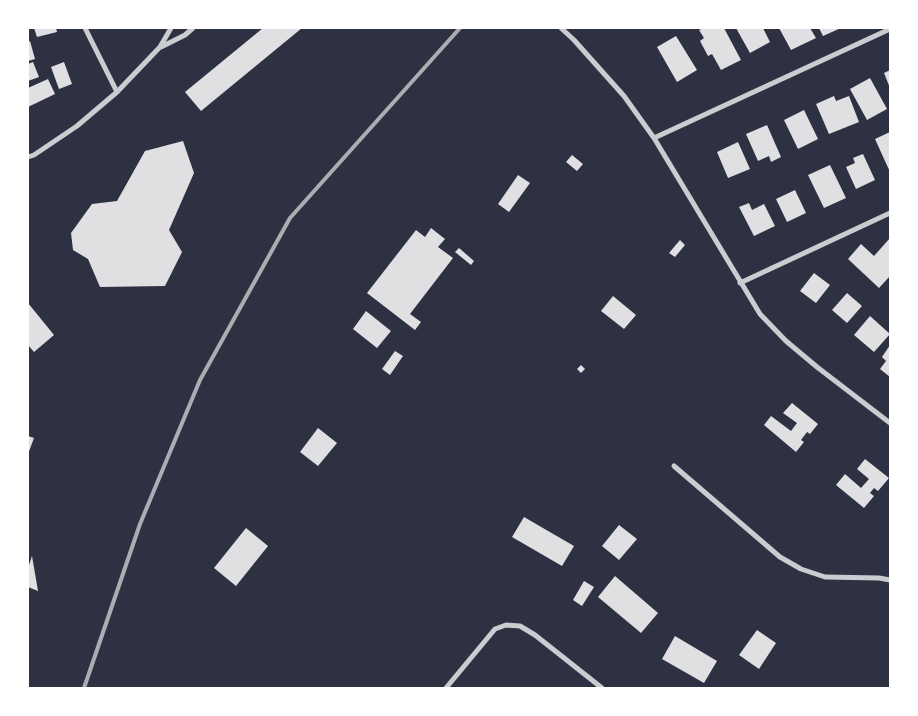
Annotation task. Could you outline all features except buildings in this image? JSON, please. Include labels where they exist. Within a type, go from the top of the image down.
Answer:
[{"type":"street","points":[[85,28],[118,92]]},
{"type":"street","points":[[28,158],[76,126],[118,92],[160,47],[171,28]]},
{"type":"street","points":[[160,47],[184,35],[193,28]]},
{"type":"street","points":[[561,28],[624,96],[654,138],[760,314],[786,341],[817,367],[890,422]]},
{"type":"street","points":[[654,138],[890,29]]},
{"type":"street","points":[[740,283],[890,213]]},
{"type":"street","points":[[674,466],[780,557],[801,569],[825,577],[890,580]]},
{"type":"street","points":[[446,688],[495,629],[506,624],[520,626],[535,635],[602,688]]},
{"type":"railway","points":[[84,688],[140,524],[200,380],[290,218],[460,28]]}]
